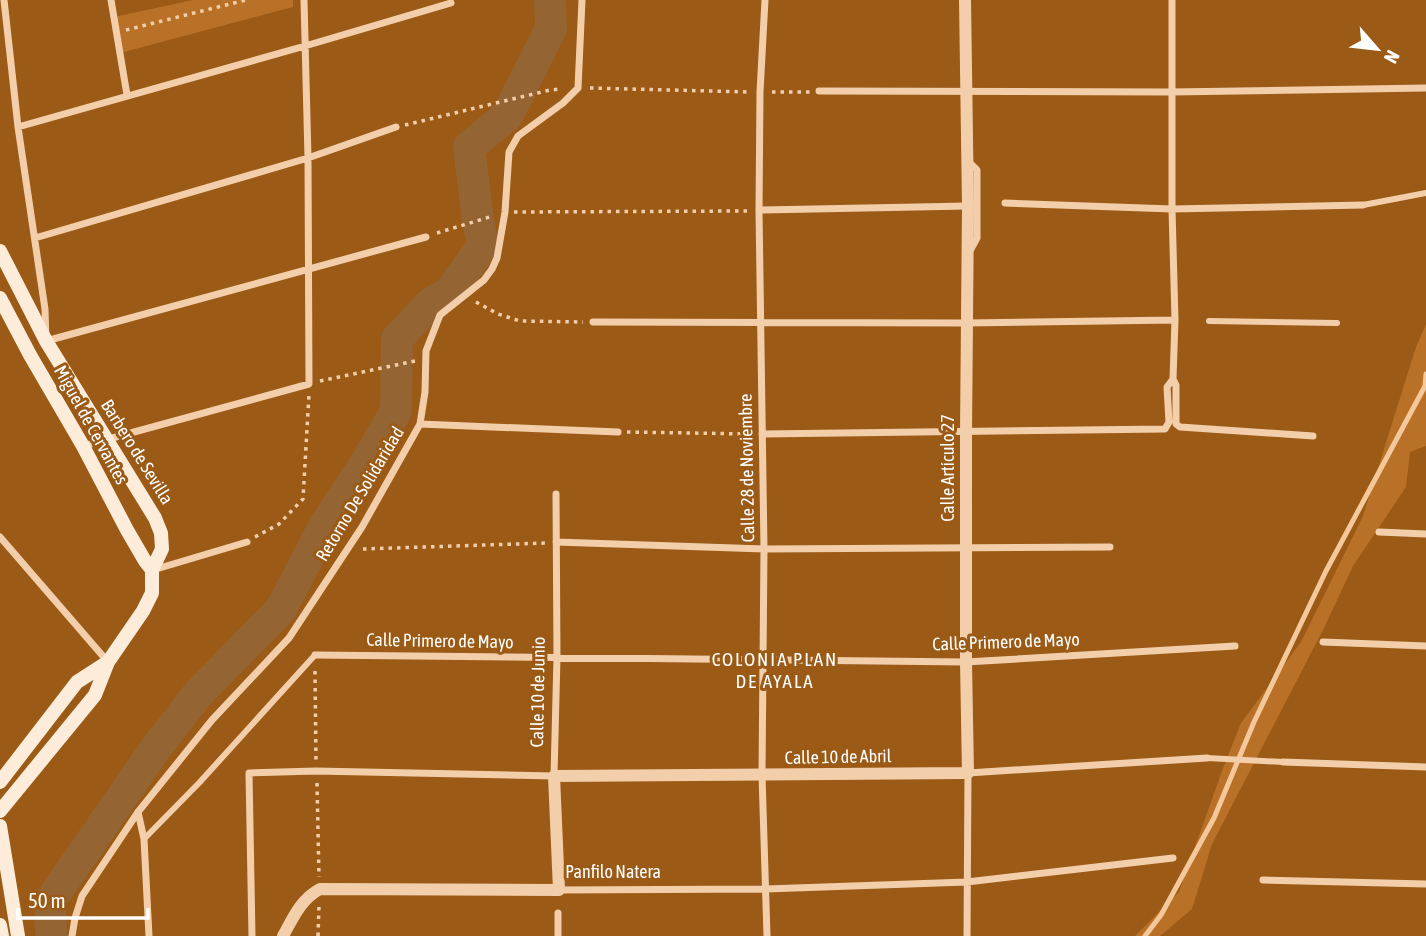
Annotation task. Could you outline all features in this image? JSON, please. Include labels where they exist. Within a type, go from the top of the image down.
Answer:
[{"type":"main road","name":"Barbero de Sevilla","points":[[0,251],[47,341],[155,518],[161,533],[162,549],[152,570],[152,593],[108,662],[95,695],[0,811]]},
{"type":"main road","name":"Miguel de Cervantes","points":[[0,298],[127,530],[152,570]]},
{"type":"main road","name":"Barbero de Sevilla","points":[[0,782],[77,681],[108,662]]},
{"type":"main road","points":[[0,826],[18,936]]},
{"type":"main road","points":[[0,925],[2,936]]},
{"type":"street","points":[[4,0],[47,341],[426,237]]},
{"type":"street","points":[[111,0],[127,95]]},
{"type":"street","points":[[83,446],[309,384],[304,0]]},
{"type":"street","points":[[578,88],[582,0]]},
{"type":"street","name":"Calle 28 de Noviembre","points":[[765,0],[760,92],[759,210],[764,549],[762,775],[767,936]]},
{"type":"street","name":"Calle Artículo 27","points":[[965,0],[968,206],[965,662],[968,773],[967,936]]},
{"type":"street","points":[[762,434],[1165,429],[1168,426],[1167,387],[1172,379],[1175,320],[1172,0]]},
{"type":"street","points":[[18,127],[451,3]]},
{"type":"street","name":"Retorno De Solidaridad","points":[[72,936],[82,896],[138,813],[212,720],[289,638],[396,469],[421,424],[426,351],[440,314],[484,280],[497,258],[505,212],[509,152],[518,136],[563,103],[578,88]]},
{"type":"street","points":[[819,92],[1171,92],[1426,88]]},
{"type":"street","points":[[35,238],[308,158],[396,127]]},
{"type":"street","points":[[967,161],[977,170],[978,204],[977,238],[967,255]]},
{"type":"street","points":[[1004,203],[1172,209],[1363,205],[1426,193]]},
{"type":"street","points":[[759,210],[968,206]]},
{"type":"street","points":[[593,322],[966,323],[1175,320]]},
{"type":"street","points":[[1209,321],[1337,323]]},
{"type":"street","points":[[1172,379],[1176,385],[1176,424],[1180,427],[1313,436]]},
{"type":"street","points":[[421,424],[618,432]]},
{"type":"street","name":"Calle 10 de Junio","points":[[556,494],[557,657],[554,776],[559,890]]},
{"type":"street","points":[[1379,532],[1426,534]]},
{"type":"street","points":[[0,537],[108,662]]},
{"type":"street","points":[[152,570],[247,542]]},
{"type":"street","points":[[556,542],[764,549],[1110,547]]},
{"type":"street","points":[[1323,642],[1426,646]]},
{"type":"street","name":"Calle Primero de Mayo","points":[[315,655],[965,662],[1235,646]]},
{"type":"street","points":[[144,839],[199,783],[315,655]]},
{"type":"street","name":"Calle 10 de Abril","points":[[253,936],[249,773],[316,771],[554,776],[968,773],[1207,758],[1426,767]]},
{"type":"street","points":[[138,813],[144,839],[149,936]]},
{"type":"street","name":"Panfilo Natera","points":[[320,889],[766,889],[967,882],[1173,858]]},
{"type":"street","points":[[1262,880],[1426,884]]},
{"type":"street","points":[[283,936],[303,902],[310,894],[320,889]]},
{"type":"street","points":[[558,913],[558,936]]},
{"type":"path","points":[[116,32],[246,0]]},
{"type":"path","points":[[396,127],[550,89],[819,92]]},
{"type":"path","points":[[505,212],[747,211]]},
{"type":"path","points":[[426,237],[486,218]]},
{"type":"path","points":[[465,295],[498,314],[520,321],[593,322]]},
{"type":"path","points":[[247,542],[279,524],[303,499],[309,384],[405,363]]},
{"type":"path","points":[[618,432],[762,434]]},
{"type":"path","points":[[347,549],[556,542]]},
{"type":"path","points":[[315,655],[320,889],[318,936]]},
{"type":"shaded area","points":[[193,0],[293,0],[293,7],[120,53],[114,17]]},
{"type":"shaded area","points":[[1426,324],[1426,446],[1410,452],[1406,487],[1353,566],[1324,628],[1212,844],[1192,909],[1160,936],[1135,936],[1179,892],[1241,723],[1301,642],[1363,516],[1416,347]]},
{"type":"waterway","points":[[51,936],[50,901],[156,748],[197,695],[281,609],[326,523],[396,411],[397,339],[431,303],[450,292],[483,245],[469,147],[507,116],[551,29],[550,0]]},
{"type":"waterway","points":[[1145,936],[1161,915],[1214,818],[1254,722],[1326,571],[1425,386],[1426,374]]},
{"type":"district","name":"COLONIA PLAN DE AYALA","points":[[775,670]]}]
